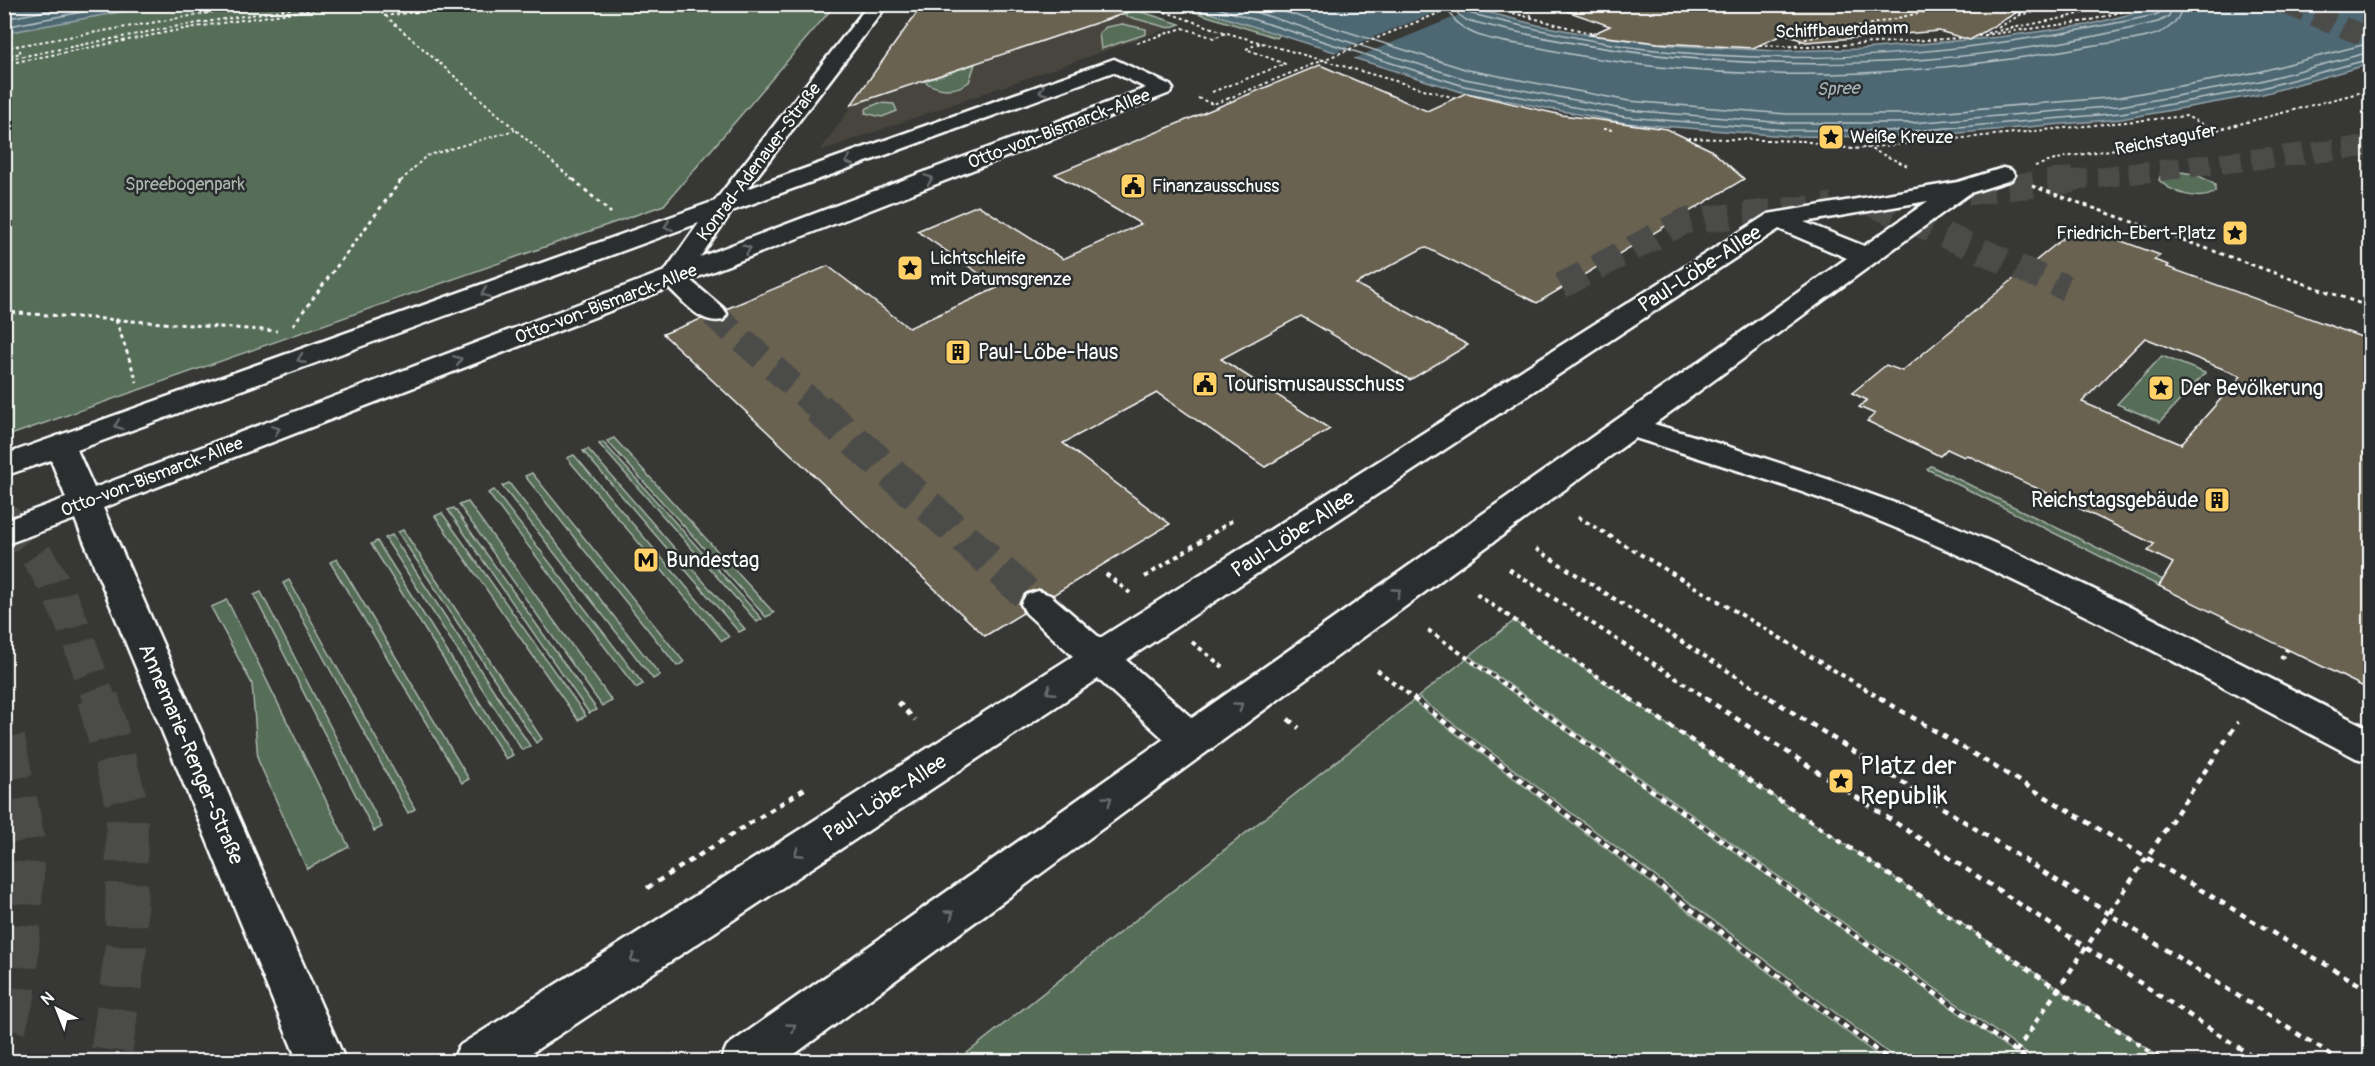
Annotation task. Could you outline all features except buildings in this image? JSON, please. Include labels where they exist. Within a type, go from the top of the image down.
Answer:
[{"type":"street","name":"Konrad-Adenauer-Straße","points":[[673,278],[723,207],[879,4]]},
{"type":"street","name":"Otto-von-Bismarck-Allee","points":[[4,466],[1114,65],[1163,89],[4,534]]},
{"type":"street","points":[[1061,106],[1138,77]]},
{"type":"street","points":[[1777,219],[1962,188],[2003,175]]},
{"type":"street","points":[[744,1062],[1627,426],[1962,188]]},
{"type":"street","name":"Paul-Löbe-Allee","points":[[476,1062],[1777,219],[1865,256]]},
{"type":"street","points":[[673,278],[713,314]]},
{"type":"street","points":[[1627,426],[1743,461],[1932,530],[2040,580],[2370,747]]},
{"type":"street","name":"Annemarie-Renger-Straße","points":[[60,446],[321,1062]]},
{"type":"street","points":[[1038,604],[1191,741]]},
{"type":"path","points":[[4,48],[261,4]]},
{"type":"path","points":[[4,58],[173,27],[321,4]]},
{"type":"path","points":[[16,62],[189,28],[349,4]]},
{"type":"path","points":[[372,4],[639,237]]},
{"type":"path","points":[[381,12],[419,4]]},
{"type":"path","points":[[384,16],[477,4]]},
{"type":"path","points":[[1142,4],[1227,33],[1455,98]]},
{"type":"path","points":[[1198,98],[1213,104],[1227,99],[1461,4]]},
{"type":"path","points":[[1478,4],[1594,34]]},
{"type":"path","points":[[1524,4],[1533,20]]},
{"type":"path","points":[[1978,4],[2026,14]]},
{"type":"path","points":[[2050,4],[2039,11],[2026,14],[1978,36],[2059,27],[2111,17],[2151,4]]},
{"type":"path","points":[[1994,30],[2068,17],[2111,4]]},
{"type":"path","points":[[1794,46],[1802,40],[1941,8]]},
{"type":"path","points":[[1131,45],[1183,28],[1214,38],[1227,33]]},
{"type":"path","name":"Schiffbauerdamm","points":[[1759,45],[1794,46],[1961,38]]},
{"type":"path","points":[[1212,92],[1285,64],[1246,49],[1261,42]]},
{"type":"path","points":[[4,58],[21,53],[17,45]]},
{"type":"path","name":"Reichstagufer","points":[[2003,175],[2065,157],[2217,131],[2370,90]]},
{"type":"path","points":[[1688,138],[1803,141],[1853,149],[2186,116],[2217,131]]},
{"type":"path","points":[[1603,129],[1613,130]]},
{"type":"path","points":[[288,328],[407,173],[426,156],[515,130]]},
{"type":"path","points":[[1866,147],[1917,170]]},
{"type":"path","points":[[2003,175],[2370,307]]},
{"type":"path","points":[[4,312],[284,332],[272,336]]},
{"type":"path","points":[[116,320],[136,382],[147,378]]},
{"type":"path","points":[[1578,517],[2370,992]]},
{"type":"path","points":[[1145,577],[1233,520]]},
{"type":"path","points":[[1536,549],[2342,1062]]},
{"type":"path","points":[[1509,569],[2260,1062]]},
{"type":"path","points":[[1106,574],[1299,728]]},
{"type":"path","points":[[1476,594],[2165,1062]]},
{"type":"path","points":[[1428,630],[2031,1062]]},
{"type":"path","points":[[1377,670],[1892,1062]]},
{"type":"path","points":[[898,702],[915,720]]},
{"type":"path","points":[[2009,1062],[2229,736]]},
{"type":"path","points":[[646,888],[806,788]]},
{"type":"shaded area","points":[[923,5],[1115,13],[1169,28],[820,151]]},
{"type":"green space","name":"Spreebogenpark","points":[[158,4],[835,5],[664,205],[5,437],[4,33]]},
{"type":"green space","points":[[1172,5],[1185,5],[1280,34],[1277,38]]},
{"type":"green space","points":[[1126,7],[1180,24],[1169,28],[1115,13]]},
{"type":"green space","points":[[1122,24],[1146,29],[1146,34],[1101,49],[1099,33],[1106,27]]},
{"type":"green space","points":[[975,64],[969,82],[952,89],[941,88],[924,81]]},
{"type":"green space","points":[[879,103],[894,104],[897,111],[882,117],[865,113],[867,108]]},
{"type":"green space","points":[[2167,172],[2198,176],[2215,185],[2215,192],[2209,195],[2194,196],[2178,192],[2159,180],[2161,174]]},
{"type":"green space","points":[[2162,356],[2205,373],[2160,422],[2117,404]]},
{"type":"green space","points":[[614,438],[774,613],[766,617],[607,441]]},
{"type":"green space","points":[[603,442],[762,619],[757,622],[599,444]]},
{"type":"green space","points":[[588,449],[745,629],[739,632],[583,451]]},
{"type":"green space","points":[[574,455],[729,637],[722,641],[567,458]]},
{"type":"green space","points":[[1931,466],[2163,580],[2159,586],[1927,469]]},
{"type":"green space","points":[[532,473],[684,662],[677,666],[525,476]]},
{"type":"green space","points":[[509,483],[660,675],[653,679],[502,486]]},
{"type":"green space","points":[[494,490],[643,684],[636,688],[488,493]]},
{"type":"green space","points":[[468,502],[612,701],[602,706],[459,505]]},
{"type":"green space","points":[[454,508],[597,710],[589,713],[448,510]]},
{"type":"green space","points":[[442,513],[586,716],[578,720],[435,516]]},
{"type":"green space","points":[[403,530],[542,739],[536,743],[398,532]]},
{"type":"green space","points":[[392,535],[530,746],[522,750],[385,538]]},
{"type":"green space","points":[[377,541],[513,755],[506,759],[371,544]]},
{"type":"green space","points":[[337,559],[469,779],[462,783],[330,562]]},
{"type":"green space","points":[[289,580],[415,809],[408,813],[283,583]]},
{"type":"green space","points":[[261,592],[382,827],[374,831],[254,595]]},
{"type":"green space","points":[[227,600],[349,847],[307,869],[258,760],[252,684],[211,607]]},
{"type":"green space","points":[[1514,621],[2165,1061],[2037,1061],[1469,656]]},
{"type":"green space","points":[[1466,659],[2026,1061],[1899,1061],[1418,697]]},
{"type":"green space","points":[[1413,701],[1885,1061],[957,1061]]},
{"type":"water","points":[[5,4],[158,4],[158,5],[5,33]]},
{"type":"water","name":"Spree","points":[[1185,5],[1460,5],[1537,25],[1596,36],[1670,45],[1777,51],[1863,49],[1999,37],[2087,25],[2167,5],[2370,5],[2370,64],[2263,94],[2121,119],[1912,137],[1785,136],[1625,123],[1462,92]]},
{"type":"pier","points":[[1471,4],[1479,7],[1350,60],[1331,54],[1454,5]]},
{"type":"tunnel","points":[[2285,4],[2370,38]]},
{"type":"tunnel","points":[[2067,181],[2370,146]]},
{"type":"tunnel","points":[[1928,197],[2080,179]]},
{"type":"tunnel","points":[[1871,203],[2066,288]]},
{"type":"tunnel","points":[[1561,286],[1685,221],[1832,206]]},
{"type":"tunnel","points":[[713,314],[820,409]]},
{"type":"tunnel","points":[[818,408],[1038,604]]},
{"type":"tunnel","points":[[4,518],[38,557],[51,579],[73,626],[99,699]]},
{"type":"tunnel","points":[[98,698],[127,804],[126,947],[110,1062]]},
{"type":"tunnel","points":[[4,738],[25,846],[15,990],[4,1031]]},
{"type":"place","name":"Weiße Kreuze","points":[[1831,137]]},
{"type":"place","name":"Finanzausschuss","points":[[1133,186]]},
{"type":"place","name":"Friedrich-Ebert-Platz","points":[[2235,233]]},
{"type":"place","name":"Lichtschleife mit Datumsgrenze","points":[[910,268]]},
{"type":"place","name":"Paul-Löbe-Haus","points":[[958,352]]},
{"type":"place","name":"Tourismusausschuss","points":[[1205,384]]},
{"type":"place","name":"Der Bevölkerung","points":[[2161,388]]},
{"type":"place","name":"Reichstagsgebäude","points":[[2217,500]]},
{"type":"place","name":"Bundestag","points":[[646,560]]},
{"type":"place","name":"Platz der Republik","points":[[1841,781]]}]
